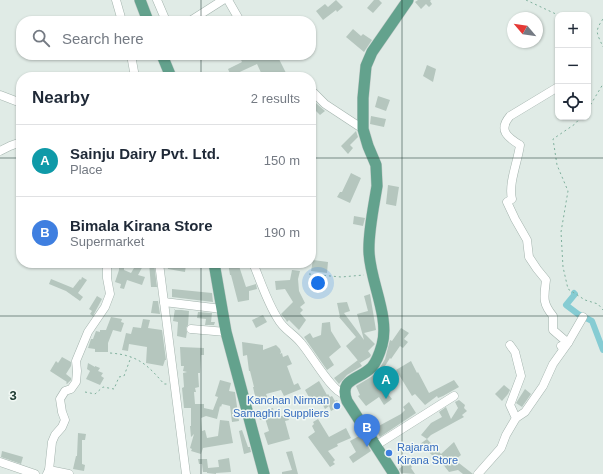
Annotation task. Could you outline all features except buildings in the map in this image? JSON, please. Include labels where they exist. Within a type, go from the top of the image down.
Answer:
[{"type":"main road","points":[[140,0],[146,16]]},
{"type":"main road","points":[[394,474],[375,446],[344,394],[345,386],[348,383],[372,366],[379,353],[384,336],[383,317],[372,274],[369,252],[377,186],[377,174],[376,165],[368,146],[364,129],[363,98],[368,60],[408,0]]},
{"type":"main road","points":[[164,60],[169,72]]},
{"type":"main road","points":[[215,268],[226,332],[264,474]]},
{"type":"street","points":[[116,0],[121,16]]},
{"type":"street","points":[[157,0],[164,16]]},
{"type":"street","points":[[198,16],[223,0]]},
{"type":"street","points":[[228,0],[237,16]]},
{"type":"street","points":[[132,60],[134,72]]},
{"type":"street","points":[[555,89],[510,116],[504,122],[503,127],[508,138],[520,145],[518,158],[514,167],[511,194],[512,199],[507,202],[515,220],[527,240],[529,257],[546,280],[544,293],[546,307],[553,316],[553,330],[565,345]]},
{"type":"street","points":[[0,95],[16,101]]},
{"type":"street","points":[[316,95],[325,104],[364,129]]},
{"type":"street","points":[[0,151],[16,144]]},
{"type":"street","points":[[69,474],[48,472],[52,442],[65,420],[60,399],[65,391],[71,389],[76,382],[76,361],[88,332],[105,307],[110,294],[107,268]]},
{"type":"street","points":[[160,268],[186,474]]},
{"type":"street","points":[[255,268],[280,323],[300,341],[339,393],[344,394]]},
{"type":"street","points":[[164,302],[222,309]]},
{"type":"street","points":[[478,474],[501,448],[506,435],[516,418],[525,412],[543,386],[553,364],[583,317]]},
{"type":"street","points":[[192,328],[226,332]]},
{"type":"street","points":[[510,345],[515,352],[521,376],[510,405],[516,418]]},
{"type":"street","points":[[375,446],[454,396]]},
{"type":"street","points":[[0,462],[35,474]]},
{"type":"path","points":[[526,0],[555,14]]},
{"type":"path","points":[[603,19],[597,28],[597,33],[603,47]]},
{"type":"path","points":[[591,105],[603,84]]},
{"type":"path","points":[[578,120],[553,139],[557,165],[568,191],[561,232],[563,267],[568,289],[585,300],[598,304],[603,310]]},
{"type":"path","points":[[309,274],[341,277],[372,274]]},
{"type":"path","points":[[110,353],[131,356],[150,367],[164,384],[174,386]]},
{"type":"path","points":[[85,392],[95,394],[103,386],[114,389],[119,377],[124,376],[131,356]]},
{"type":"waterway","points":[[574,293],[575,294],[566,305],[578,314],[592,321],[603,350]]},
{"type":"place","name":"Sainju Dairy Pvt. Ltd.","points":[[386,399]]},
{"type":"place","name":"Kanchan Nirman Samaghri Suppliers","points":[[337,406]]},
{"type":"place","name":"Bimala Kirana Store","points":[[367,447]]},
{"type":"place","name":"Rajaram Kirana Store","points":[[389,453]]}]
